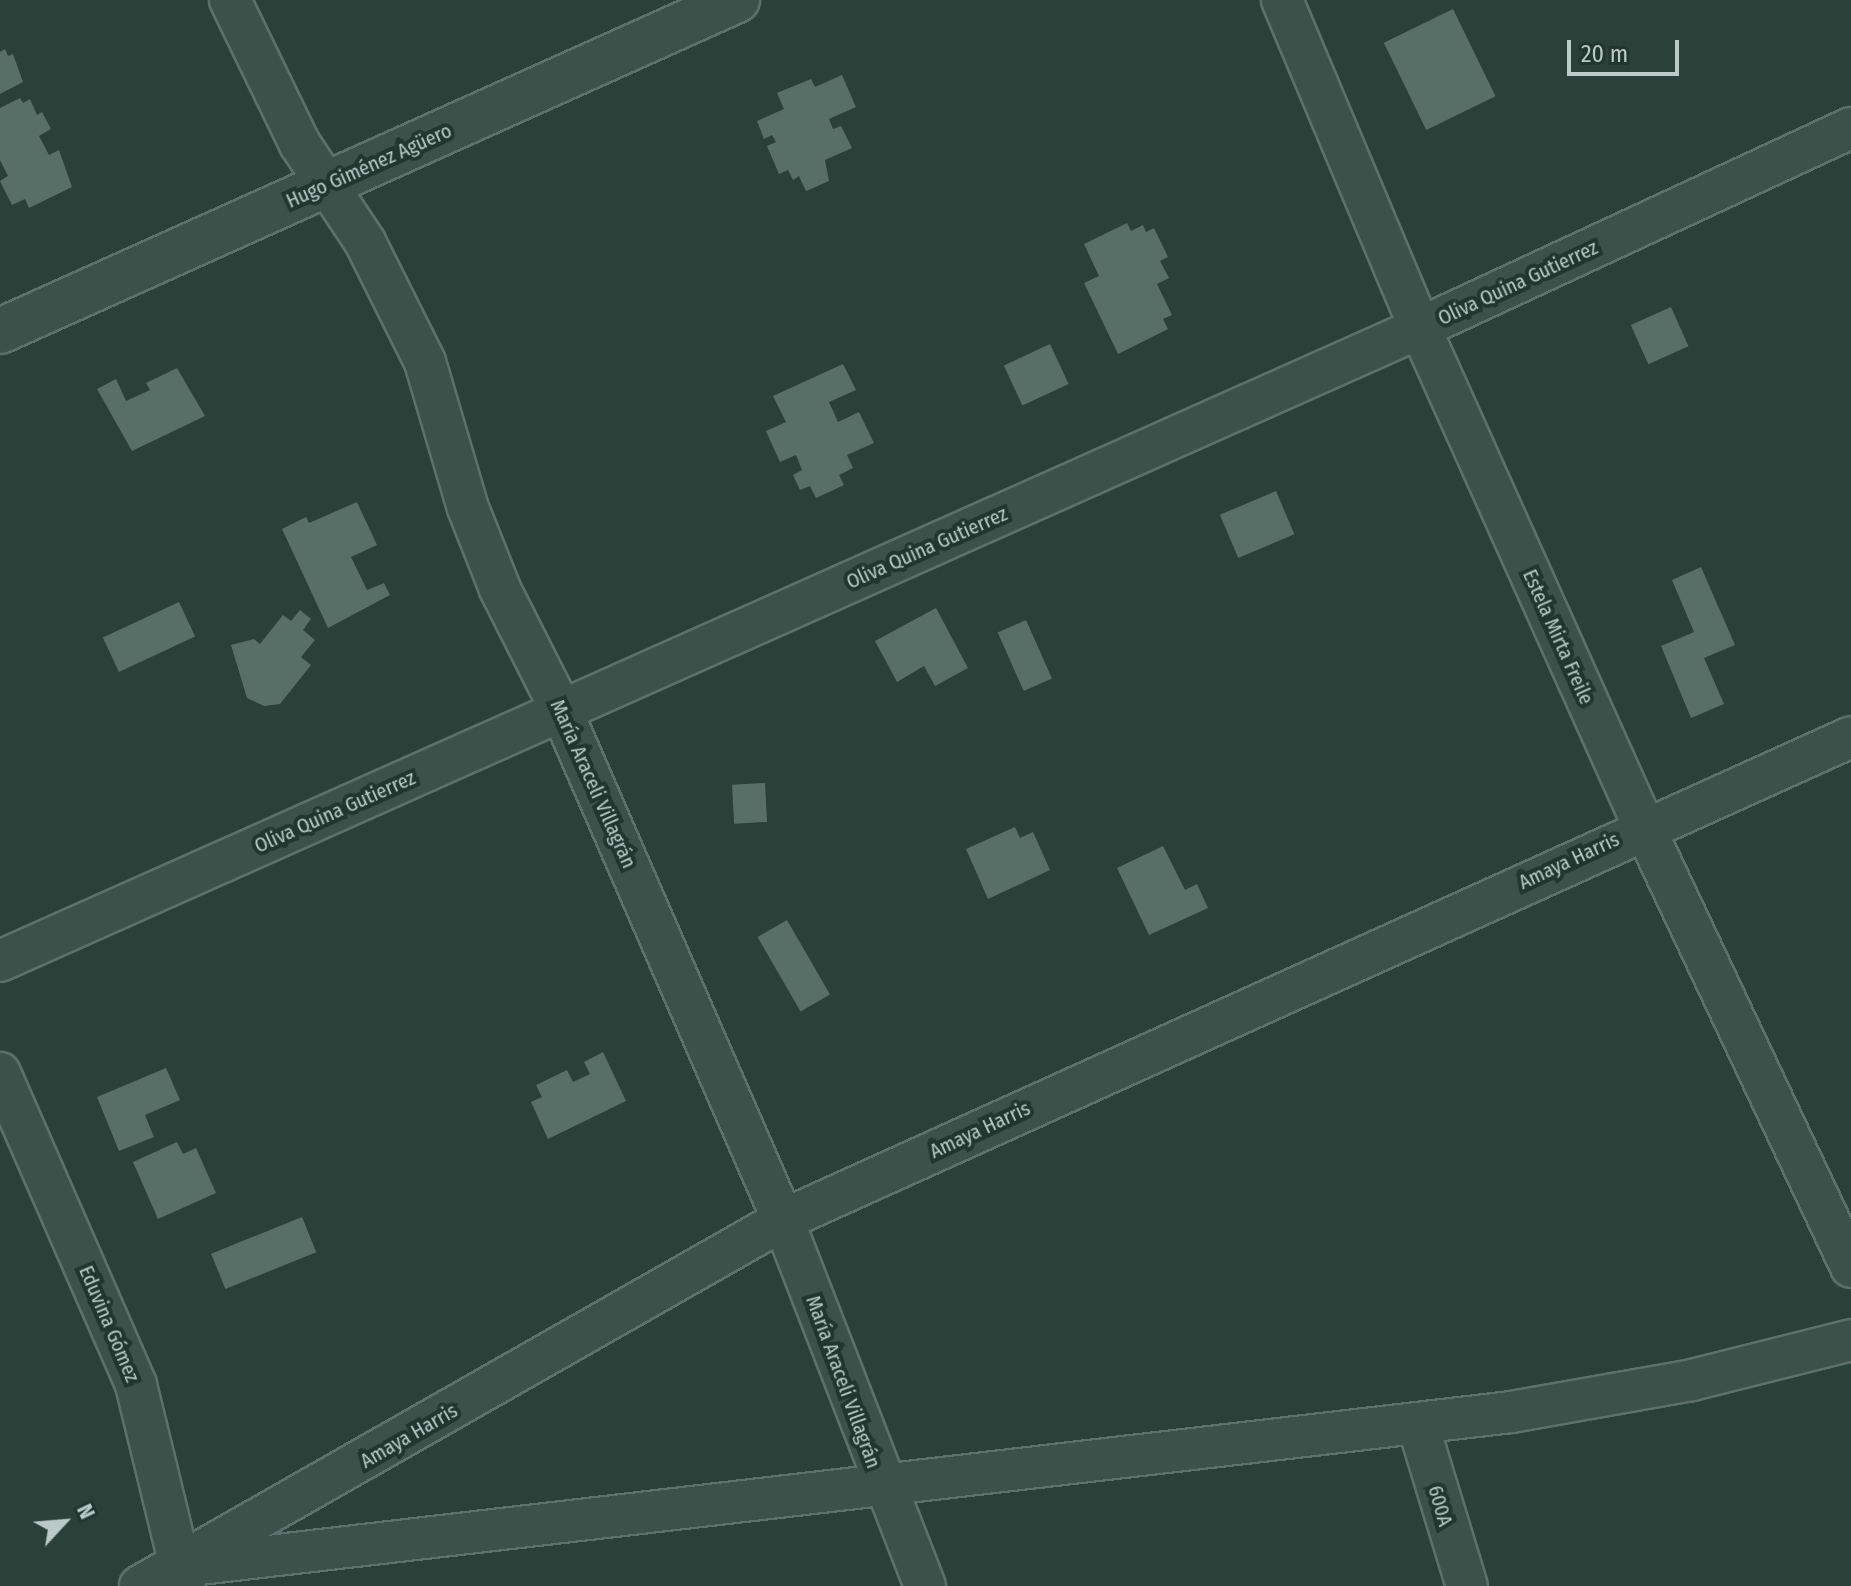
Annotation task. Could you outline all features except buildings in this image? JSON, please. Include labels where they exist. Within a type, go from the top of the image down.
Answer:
[{"type":"street","name":"María Araceli Villagrán","points":[[230,0],[300,144],[365,242],[414,337],[478,535],[562,712],[783,1220],[880,1482],[925,1586]]},
{"type":"street","name":"Hugo Giménez Agüero","points":[[0,331],[737,0]]},
{"type":"street","name":"Estela Mirta Freile","points":[[1282,0],[1420,328],[1644,827],[1851,1267]]},
{"type":"street","name":"Oliva Quina Gutierrez","points":[[0,961],[1420,328],[1851,128]]},
{"type":"street","name":"Amaya Harris","points":[[140,1586],[184,1576],[783,1220],[1644,827],[1851,737]]},
{"type":"street","name":"Eduvina Gómez","points":[[0,1073],[136,1385],[184,1576]]},
{"type":"street","points":[[184,1576],[880,1482],[1418,1425],[1617,1396],[1851,1340]]},
{"type":"street","name":"600A","points":[[1418,1425],[1467,1586]]}]
